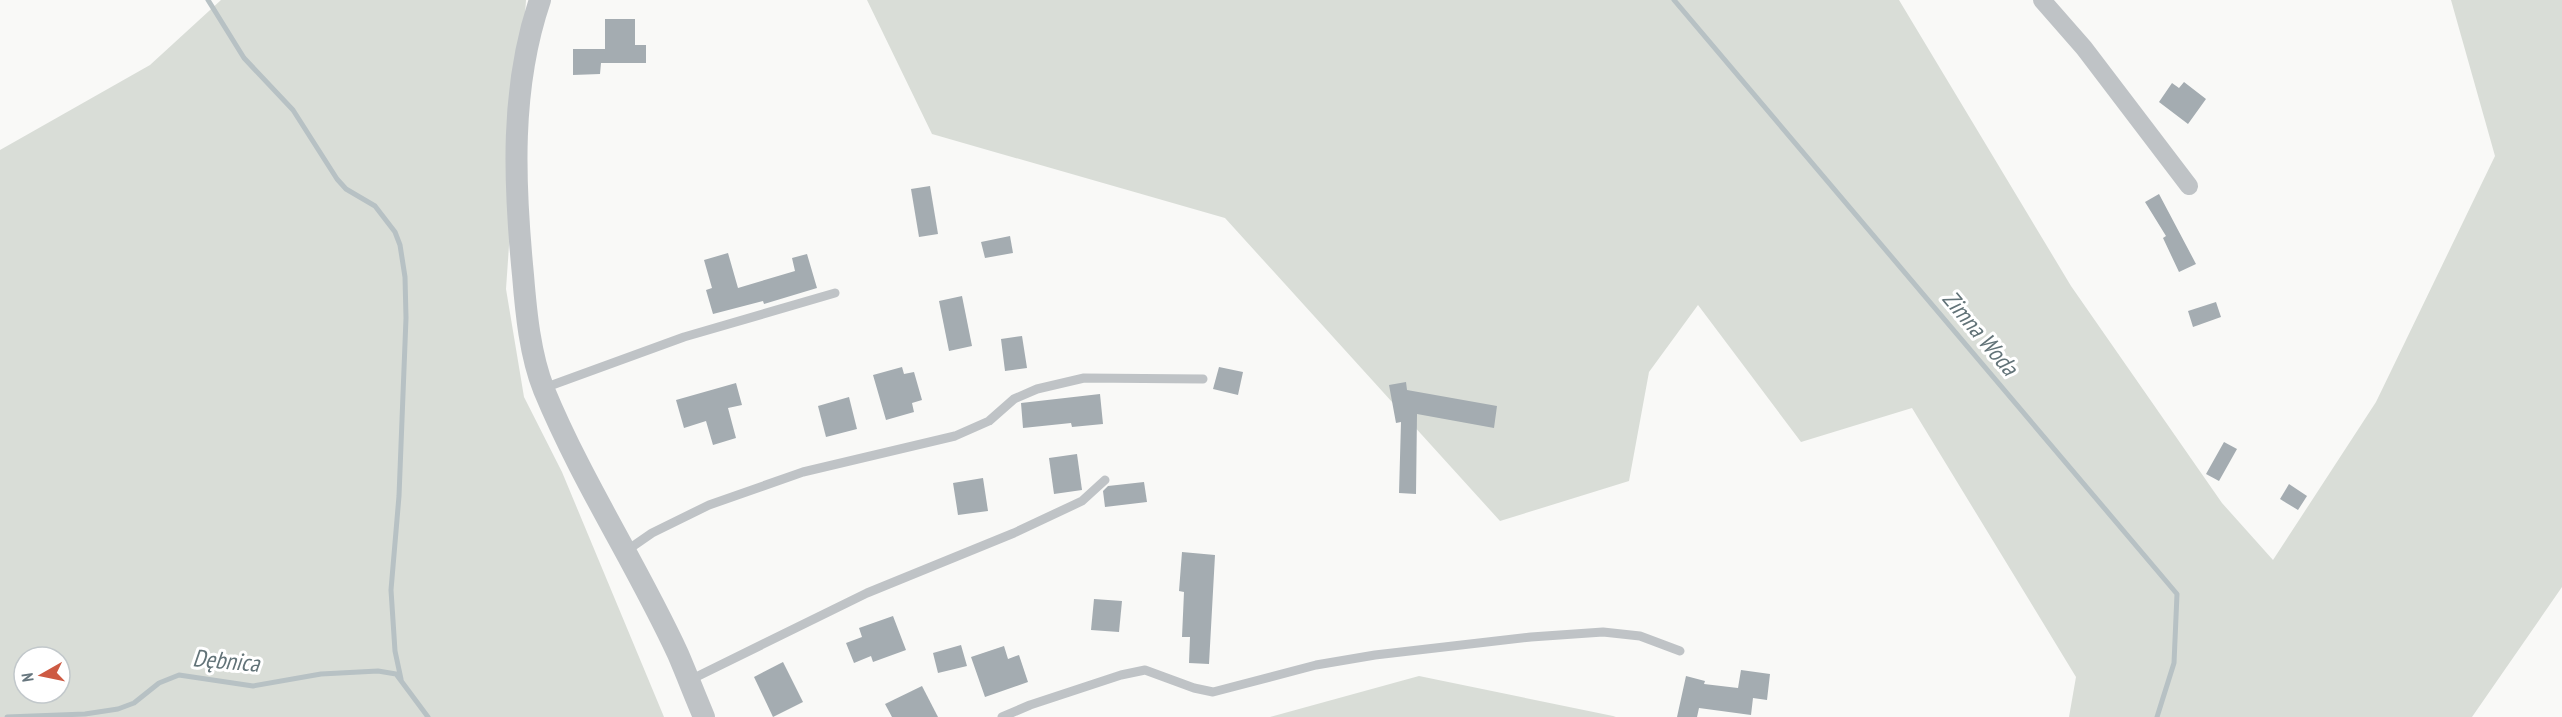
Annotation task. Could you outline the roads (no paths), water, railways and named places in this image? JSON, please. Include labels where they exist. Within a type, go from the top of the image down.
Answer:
[{"type":"street","points":[[540,0],[525,58],[517,122],[517,204],[527,318],[543,388],[575,458],[678,654],[704,717]]},
{"type":"street","points":[[2042,0],[2084,48],[2189,186]]},
{"type":"lane","points":[[543,388],[684,337],[835,293]]},
{"type":"lane","points":[[624,552],[652,533],[709,505],[782,480],[895,449],[955,436],[989,421],[1014,399],[1037,389],[1084,378],[1203,379]]},
{"type":"lane","points":[[688,681],[867,593],[1014,533],[1082,501],[1105,480]]},
{"type":"lane","points":[[1002,717],[1019,714],[1121,675],[1145,670],[1194,688],[1213,692],[1316,665],[1363,657],[1531,637],[1603,632],[1640,636],[1680,651]]},
{"type":"waterway","points":[[208,0],[244,58],[293,110],[337,179],[346,189],[375,206],[395,232],[400,245],[405,277],[406,318],[399,496],[391,590],[395,651],[401,679]]},
{"type":"waterway","name":"Zimna Woda","points":[[1674,0],[2177,594],[2174,663],[2157,717]]},
{"type":"waterway","name":"Dębnica","points":[[7,717],[85,714],[118,709],[134,703],[159,683],[179,675],[253,686],[321,674],[378,671],[396,674],[428,717]]}]
